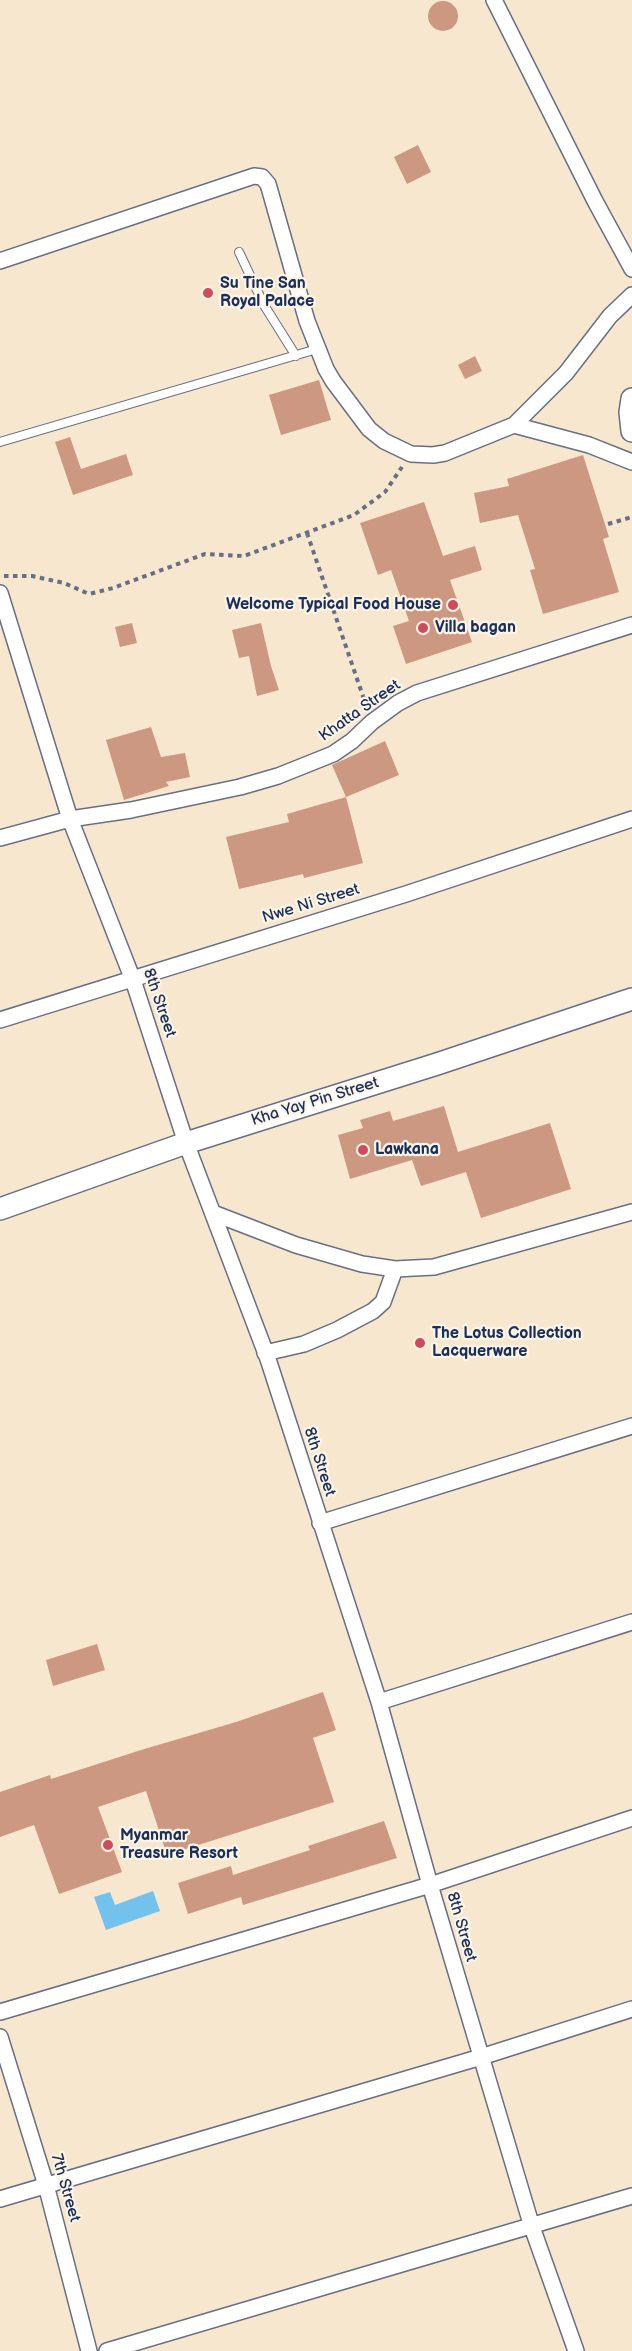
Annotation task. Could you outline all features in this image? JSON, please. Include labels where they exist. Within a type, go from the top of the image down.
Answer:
[{"type":"street","points":[[494,0],[595,201],[632,269]]},
{"type":"street","points":[[0,261],[254,176],[262,177],[267,184],[317,349],[333,381],[369,429],[395,448],[411,454],[446,453],[514,425],[566,373],[610,316],[632,295]]},
{"type":"street","points":[[632,399],[630,412],[632,431]]},
{"type":"street","points":[[514,425],[589,445],[632,462]]},
{"type":"street","name":"8th Street","points":[[0,593],[4,627],[70,819],[133,980],[186,1143],[265,1353],[379,1702],[430,1885],[532,2227],[576,2351]]},
{"type":"street","name":"Khatta Street","points":[[0,838],[70,819],[131,810],[240,787],[278,776],[333,754],[398,703],[417,693],[632,625]]},
{"type":"street","name":"Nwe Ni Street","points":[[0,1020],[406,894],[632,819]]},
{"type":"street","name":"Kha Yay Pin Street","points":[[0,1209],[186,1143],[632,999]]},
{"type":"street","points":[[213,1213],[296,1245],[362,1264],[395,1269],[434,1267],[632,1212]]},
{"type":"street","points":[[265,1353],[304,1344],[373,1311],[382,1302],[395,1269]]},
{"type":"street","points":[[320,1523],[632,1426]]},
{"type":"street","points":[[379,1702],[632,1622]]},
{"type":"street","points":[[0,2012],[430,1885],[632,1818]]},
{"type":"street","points":[[0,2199],[632,2009]]},
{"type":"street","name":"7th Street","points":[[0,2037],[46,2185],[89,2351]]},
{"type":"street","points":[[107,2351],[632,2196]]},
{"type":"lane","points":[[239,252],[264,305],[296,356]]},
{"type":"lane","points":[[0,442],[317,349]]},
{"type":"path","points":[[0,576],[32,576],[64,583],[89,594],[113,588],[205,554],[244,556],[354,515],[385,492],[411,454]]},
{"type":"path","points":[[608,524],[632,517]]},
{"type":"path","points":[[307,532],[372,722]]},
{"type":"water","points":[[153,1891],[160,1911],[106,1930],[94,1897],[110,1892],[115,1905]]},
{"type":"building","points":[[443,1],[454,5],[458,16],[454,27],[443,31],[432,27],[428,16],[432,5]]},
{"type":"building","points":[[418,145],[431,172],[407,184],[394,157]]},
{"type":"building","points":[[475,356],[482,371],[465,379],[458,365]]},
{"type":"building","points":[[319,380],[331,420],[281,435],[269,395]]},
{"type":"building","points":[[70,437],[81,469],[126,454],[133,475],[73,495],[55,442]]},
{"type":"building","points":[[583,455],[609,537],[603,539],[619,592],[543,614],[530,570],[535,569],[518,515],[480,523],[474,493],[509,486],[507,479]]},
{"type":"building","points":[[424,502],[443,556],[475,546],[482,570],[450,580],[472,642],[406,664],[393,626],[409,621],[391,570],[378,575],[360,523]]},
{"type":"building","points":[[132,623],[137,643],[120,647],[115,627]]},
{"type":"building","points":[[261,623],[279,690],[257,696],[249,656],[239,658],[232,630]]},
{"type":"building","points":[[151,727],[161,757],[185,753],[190,777],[166,782],[169,786],[124,800],[106,740]]},
{"type":"building","points":[[385,741],[399,775],[346,797],[332,765]]},
{"type":"building","points":[[346,797],[363,863],[304,878],[303,874],[239,889],[226,837],[289,822],[287,814]]},
{"type":"building","points":[[444,1106],[458,1152],[550,1123],[571,1189],[481,1218],[466,1172],[421,1186],[412,1160],[350,1179],[338,1135],[363,1128],[360,1120],[390,1111],[393,1121]]},
{"type":"building","points":[[97,1644],[105,1670],[53,1686],[46,1660]]},
{"type":"building","points":[[323,1692],[336,1730],[313,1738],[334,1802],[167,1855],[146,1791],[98,1807],[122,1872],[59,1894],[34,1825],[0,1837],[0,1792],[50,1775],[51,1779],[236,1722]]},
{"type":"building","points":[[384,1821],[397,1858],[243,1905],[241,1897],[188,1914],[178,1883],[231,1866],[233,1875],[310,1850],[308,1846]]},
{"type":"place","name":"Su Tine San Royal Palace","points":[[208,293]]},
{"type":"place","name":"Welcome Typical Food House","points":[[453,605]]},
{"type":"place","name":"Villa bagan","points":[[423,628]]},
{"type":"place","name":"Lawkana","points":[[363,1150]]},
{"type":"place","name":"The Lotus Collection Lacquerware","points":[[420,1343]]},
{"type":"place","name":"Myanmar Treasure Resort","points":[[108,1845]]}]
